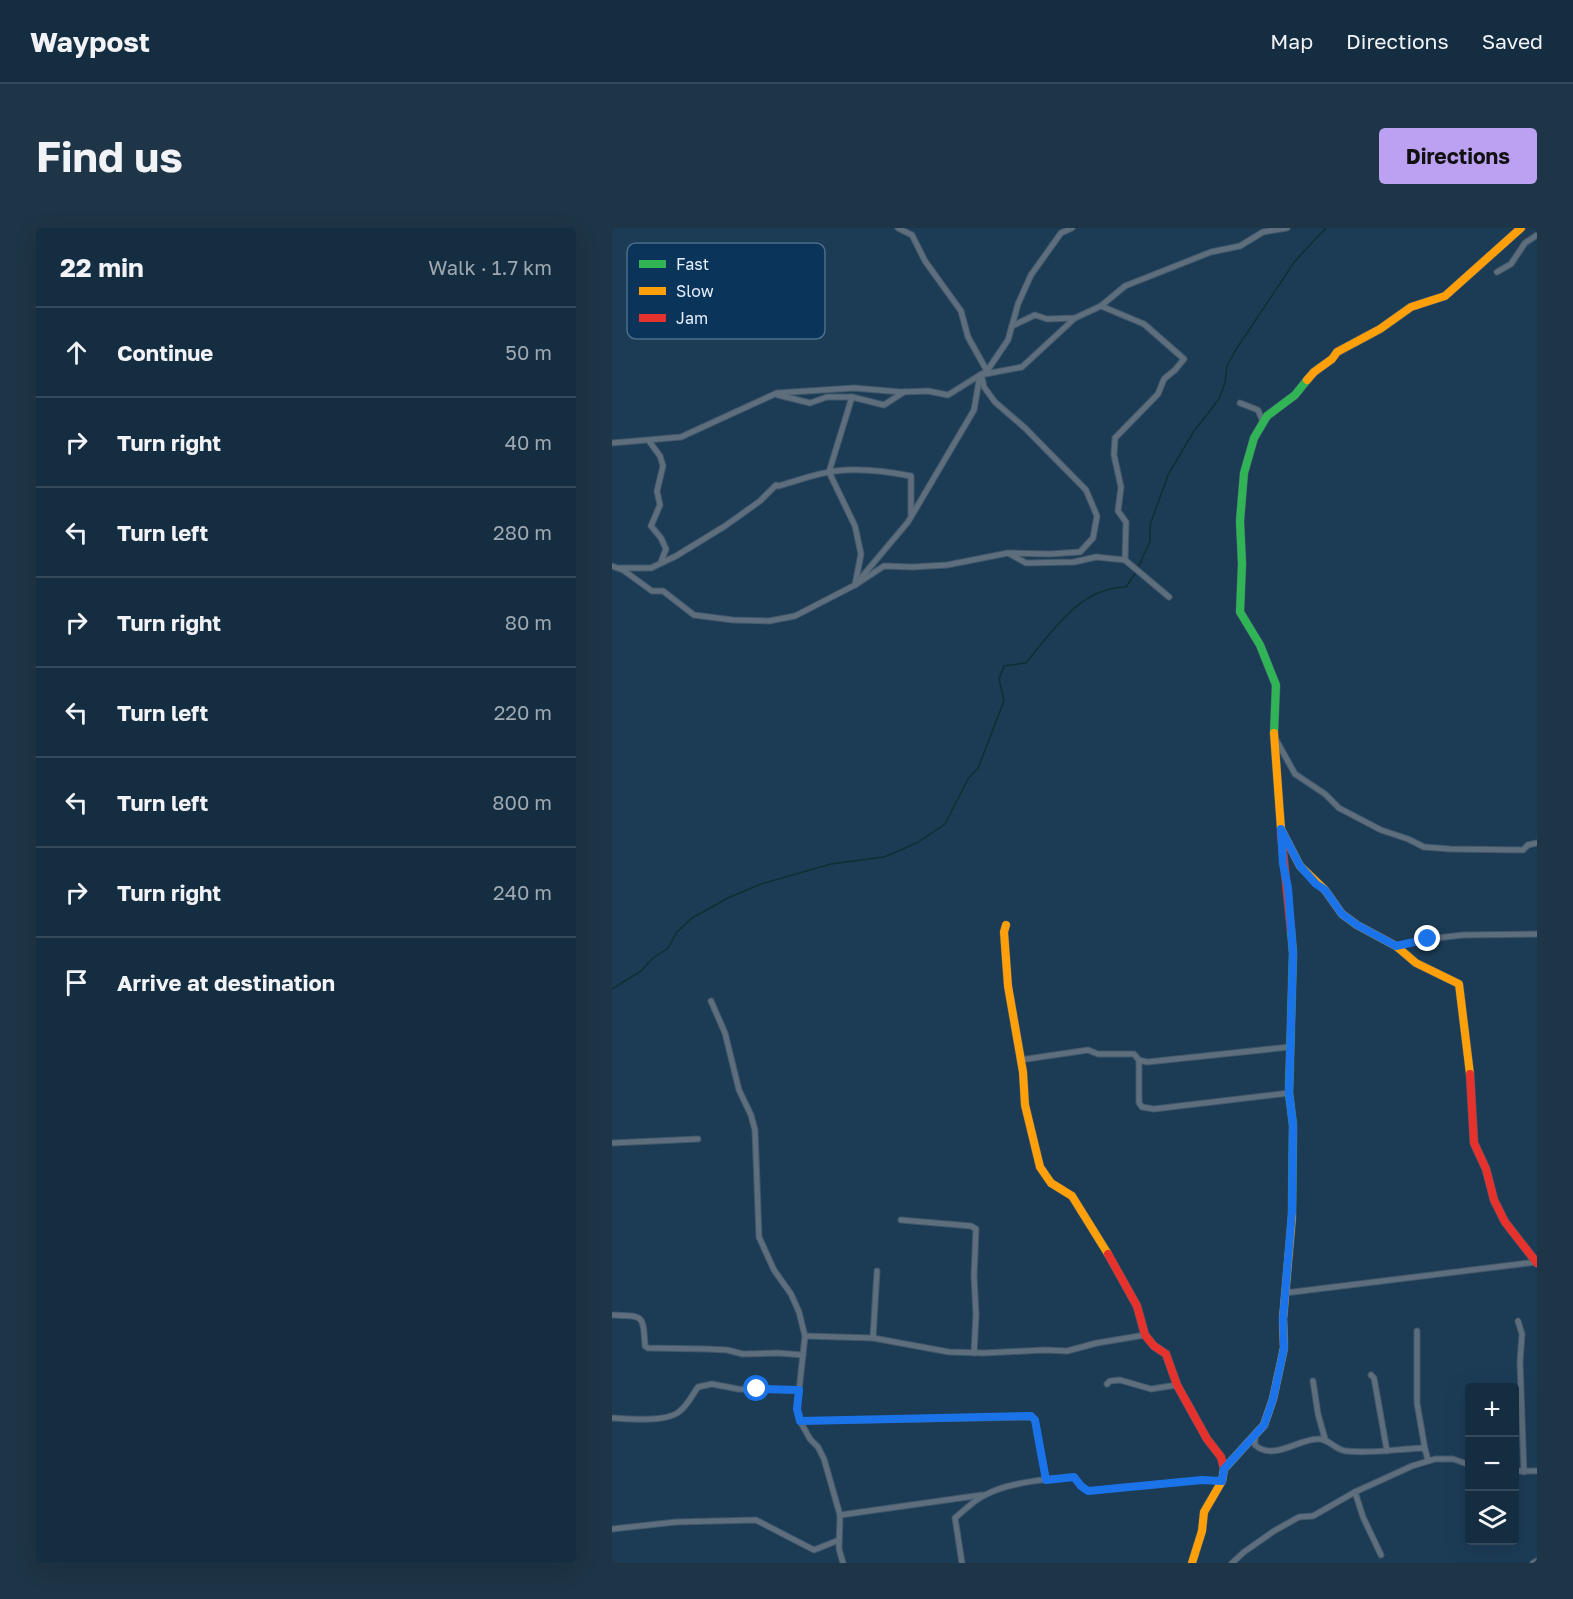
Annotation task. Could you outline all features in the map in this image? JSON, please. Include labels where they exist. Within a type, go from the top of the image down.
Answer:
[{"type":"street","points":[[898,228],[912,235],[925,261],[961,311],[969,337],[987,371]]},
{"type":"street","points":[[612,443],[681,437],[775,394],[812,389],[854,388],[948,394],[987,371],[1008,340],[1018,304],[1031,275],[1061,233],[1072,228]]},
{"type":"street","points":[[981,375],[1022,367],[1075,318],[1101,306],[1125,285],[1211,252],[1240,246],[1263,232],[1287,228]]},
{"type":"street","points":[[1224,1469],[1264,1425],[1270,1411],[1284,1348],[1283,1319],[1292,1212],[1293,1125],[1289,1093],[1293,953],[1272,732],[1276,685],[1260,645],[1240,612],[1242,564],[1240,521],[1244,473],[1254,438],[1267,416],[1295,395],[1314,372],[1332,359],[1337,352],[1380,329],[1411,307],[1445,296],[1521,228]]},
{"type":"street","points":[[1497,272],[1511,264],[1525,243],[1537,235]]},
{"type":"street","points":[[1101,306],[1144,324],[1184,359],[1164,379],[1158,394],[1115,438],[1114,455],[1121,487],[1118,511],[1126,522],[1125,560]]},
{"type":"street","points":[[1012,326],[1035,315],[1047,319],[1075,318]]},
{"type":"street","points":[[855,585],[911,516],[974,410],[981,375]]},
{"type":"street","points":[[615,567],[652,591],[663,591],[694,615],[733,620],[769,621],[795,616],[855,585],[884,566],[947,565],[1008,552],[1050,554],[1080,552],[1093,538],[1096,516],[1086,490],[1033,435],[995,402],[984,387],[981,375]]},
{"type":"street","points":[[775,394],[810,403],[827,397],[852,397],[884,405],[905,392]]},
{"type":"street","points":[[852,397],[829,472],[855,526],[861,554],[855,585]]},
{"type":"street","points":[[1240,403],[1258,410],[1263,422]]},
{"type":"street","points":[[649,441],[660,456],[663,466],[657,491],[660,505],[651,526],[661,538],[666,549],[660,564]]},
{"type":"street","points":[[615,567],[651,568],[725,526],[760,501],[776,485],[829,472],[846,470],[893,472],[911,476],[911,516]]},
{"type":"street","points":[[1008,552],[1026,563],[1074,562],[1096,557],[1125,560],[1169,597]]},
{"type":"street","points":[[1272,732],[1295,774],[1325,794],[1339,808],[1381,830],[1424,847],[1523,850],[1528,845],[1537,843]]},
{"type":"street","points":[[1281,829],[1300,866],[1316,884],[1325,890],[1342,914],[1357,925],[1396,946],[1416,963],[1459,984],[1471,1079],[1474,1143],[1486,1169],[1500,1213],[1537,1263],[1285,1293]]},
{"type":"street","points":[[1006,925],[1004,932],[1008,986],[1025,1105],[1040,1167],[1051,1182],[1072,1196],[1137,1306],[1145,1335],[1154,1346],[1166,1354],[1177,1385],[1207,1439],[1221,1457],[1224,1469],[1222,1481],[1204,1512],[1202,1531],[1192,1563]]},
{"type":"street","points":[[1396,946],[1463,934],[1537,934]]},
{"type":"street","points":[[711,1001],[725,1033],[739,1090],[752,1115],[755,1130],[759,1237],[764,1251],[795,1303],[805,1336],[797,1409],[800,1421],[824,1459],[840,1515],[839,1549],[843,1563]]},
{"type":"street","points":[[1020,1060],[1088,1050],[1098,1054],[1134,1054],[1139,1060],[1147,1062],[1290,1047]]},
{"type":"street","points":[[1139,1060],[1139,1103],[1142,1107],[1154,1109],[1289,1093]]},
{"type":"street","points":[[612,1143],[698,1139]]},
{"type":"street","points":[[901,1220],[971,1226],[976,1229],[974,1353]]},
{"type":"street","points":[[873,1338],[877,1270]]},
{"type":"street","points":[[612,1314],[641,1318],[644,1322],[645,1346],[648,1348],[802,1355]]},
{"type":"street","points":[[1518,1321],[1522,1334],[1520,1362],[1524,1472]]},
{"type":"street","points":[[1417,1331],[1416,1385],[1428,1460]]},
{"type":"street","points":[[805,1336],[873,1338],[949,1352],[974,1353],[1066,1351],[1145,1335]]},
{"type":"street","points":[[1371,1375],[1374,1378],[1387,1451]]},
{"type":"street","points":[[1107,1384],[1110,1381],[1120,1380],[1151,1389],[1177,1385]]},
{"type":"street","points":[[1313,1381],[1325,1439]]},
{"type":"street","points":[[612,1418],[646,1419],[670,1416],[681,1412],[698,1387],[712,1384],[738,1389],[799,1390]]},
{"type":"street","points":[[800,1421],[1031,1416],[1035,1420],[1046,1480]]},
{"type":"street","points":[[1254,1436],[1255,1445],[1269,1452],[1304,1440],[1325,1439],[1344,1451],[1425,1449]]},
{"type":"street","points":[[1232,1563],[1274,1531],[1299,1517],[1313,1516],[1354,1492],[1428,1460],[1453,1459],[1465,1463]]},
{"type":"street","points":[[1519,1471],[1537,1471]]},
{"type":"street","points":[[840,1515],[983,1495],[998,1489],[1074,1477],[1088,1491],[1202,1480],[1222,1481]]},
{"type":"street","points":[[1354,1492],[1381,1555]]},
{"type":"street","points":[[962,1563],[955,1518],[983,1495]]},
{"type":"street","points":[[612,1529],[676,1522],[756,1520],[814,1550],[839,1540]]},
{"type":"street","points":[[1533,1563],[1537,1561]]},
{"type":"waterway","points":[[1138,568],[1150,541],[1150,525],[1168,475],[1194,431],[1219,399],[1225,383],[1227,366],[1235,351],[1295,261],[1326,228]]},
{"type":"waterway","points":[[612,989],[641,971],[653,958],[668,948],[677,932],[692,918],[728,898],[761,884],[831,864],[884,857],[917,843],[945,824],[968,779],[978,768],[1004,701],[999,679],[1004,666],[1026,663],[1057,625],[1081,603],[1095,594],[1126,587],[1136,572]]},
{"type":"traffic: fast","points":[[1274,733],[1276,685],[1260,645],[1240,612],[1242,564],[1240,521],[1244,473],[1254,438],[1267,416],[1295,395],[1307,380]]},
{"type":"traffic: fast","points":[[1291,930],[1293,953],[1289,1093],[1293,1125],[1292,1217]]},
{"type":"traffic: slow","points":[[1307,380],[1337,352],[1380,329],[1411,307],[1445,296],[1521,228]]},
{"type":"traffic: slow","points":[[1274,733],[1281,829],[1300,866],[1325,890],[1342,914],[1357,925],[1396,946],[1416,963],[1459,984],[1470,1074]]},
{"type":"traffic: slow","points":[[1006,925],[1004,932],[1008,986],[1023,1072],[1025,1105],[1040,1167],[1051,1183],[1072,1196],[1108,1254]]},
{"type":"traffic: slow","points":[[1192,1563],[1202,1531],[1204,1512],[1222,1481],[1224,1469],[1264,1425],[1273,1399],[1284,1348],[1283,1319],[1292,1217]]},
{"type":"traffic: jam","points":[[1281,833],[1291,930]]},
{"type":"traffic: jam","points":[[1470,1074],[1474,1143],[1486,1169],[1494,1200],[1505,1222],[1537,1263]]},
{"type":"traffic: jam","points":[[1108,1254],[1137,1306],[1145,1335],[1154,1346],[1166,1354],[1177,1385],[1207,1439],[1221,1457],[1224,1469]]},
{"type":"route","points":[[757,1389],[799,1390],[797,1409],[800,1421],[1031,1416],[1035,1420],[1046,1480],[1074,1477],[1088,1491],[1202,1480],[1222,1481],[1224,1469],[1232,1458],[1264,1425],[1270,1411],[1284,1348],[1283,1319],[1292,1212],[1293,1125],[1289,1093],[1293,953],[1281,829],[1300,866],[1316,884],[1325,890],[1342,914],[1357,925],[1396,946],[1428,939]]}]
